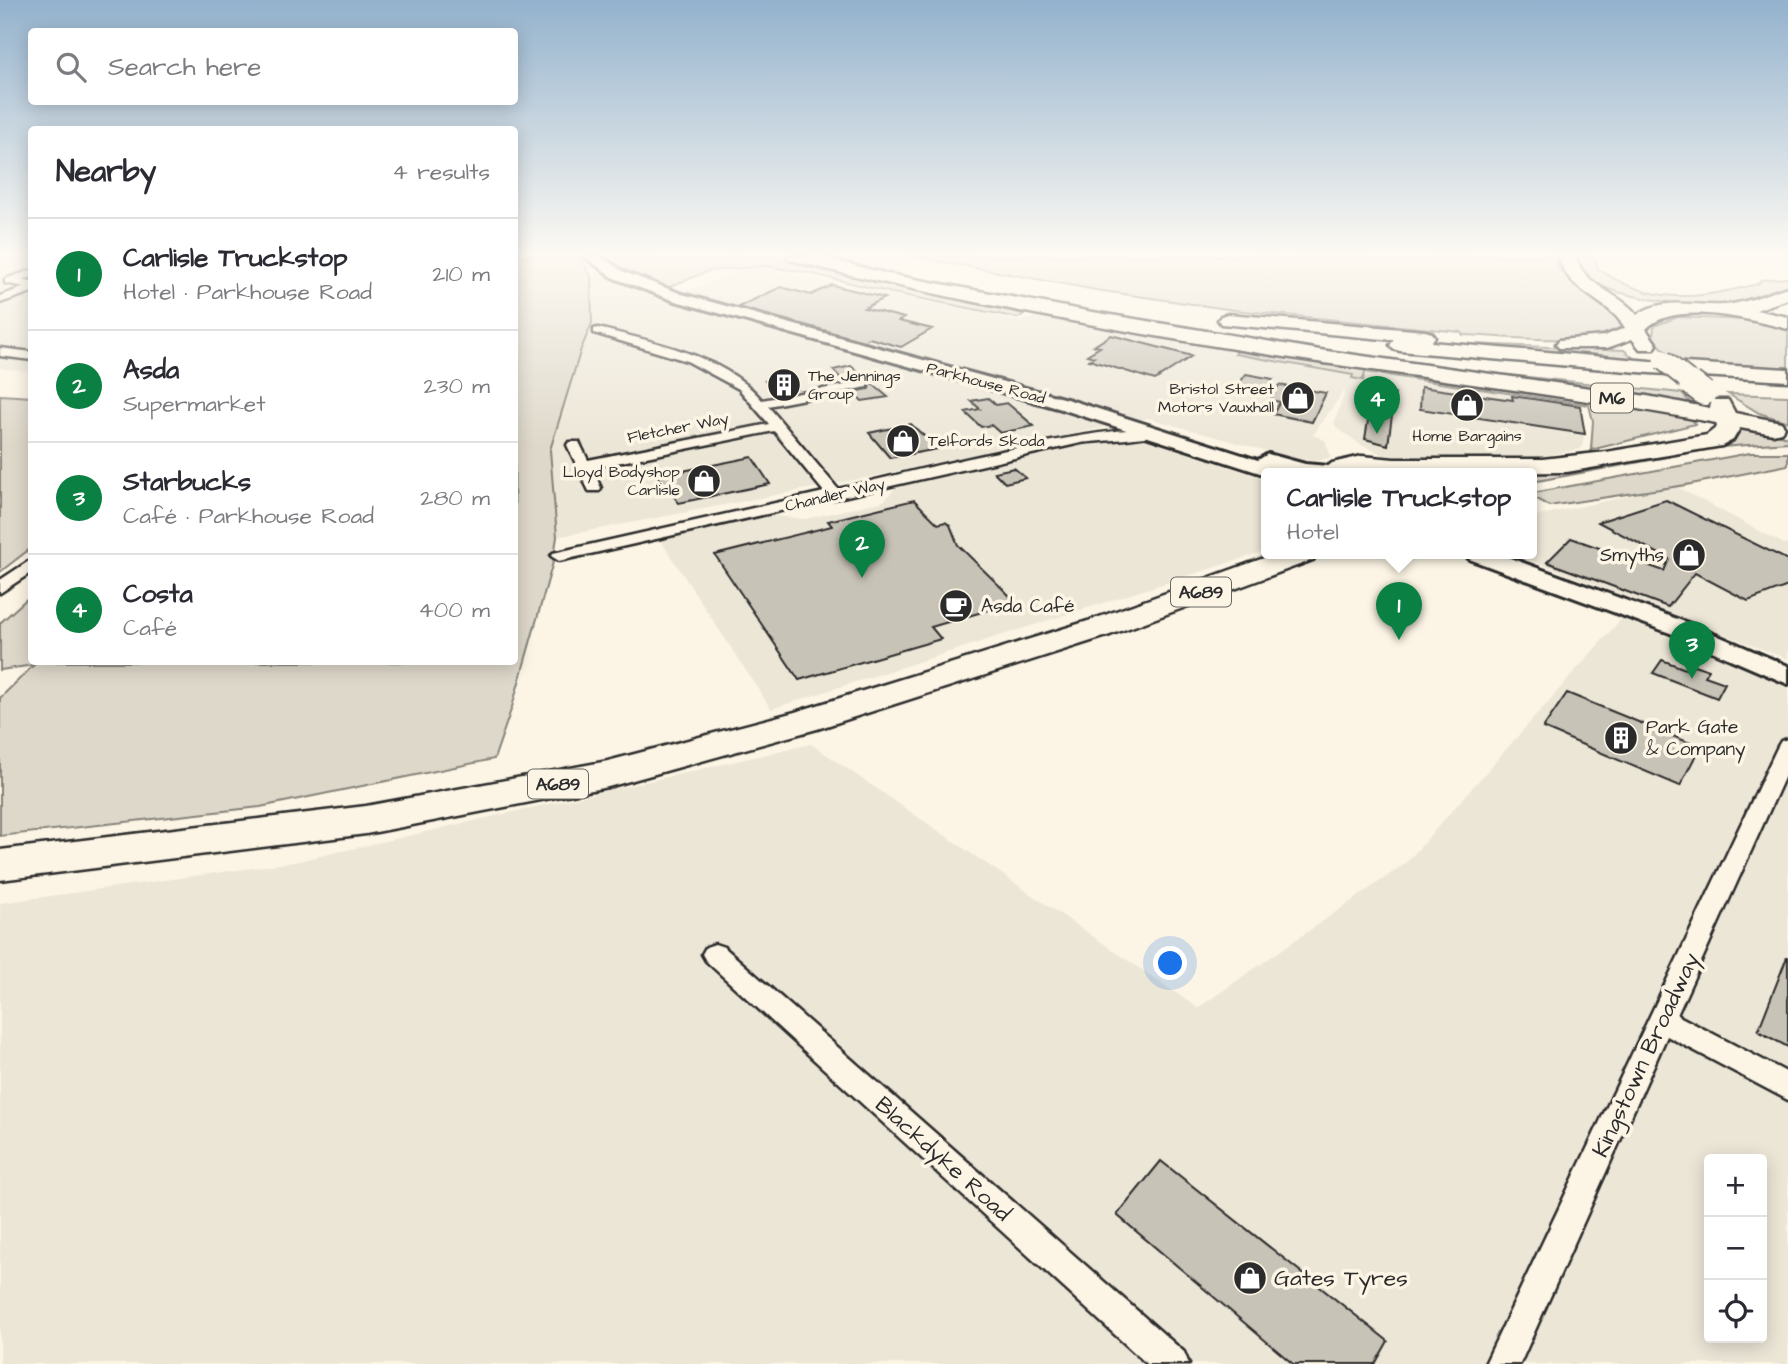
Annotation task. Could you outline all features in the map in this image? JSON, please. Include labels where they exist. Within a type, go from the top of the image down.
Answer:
[{"type":"highway","name":"M6","points":[[1110,320],[1320,356],[1674,407],[1717,405]]},
{"type":"highway","name":"M6","points":[[1199,320],[1363,342],[1492,355],[1788,375]]},
{"type":"highway","name":"M6","points":[[1228,320],[1345,331],[1548,344],[1599,343],[1636,330]]},
{"type":"highway","points":[[1629,320],[1663,360],[1717,405],[1771,440]]},
{"type":"highway","points":[[1636,330],[1644,320]]},
{"type":"highway","points":[[1763,320],[1788,324]]},
{"type":"highway","name":"M6","points":[[1161,329],[1531,371],[1788,389]]},
{"type":"highway","points":[[1498,468],[1595,462],[1721,438],[1728,430],[1717,405]]},
{"type":"highway","name":"M6","points":[[1674,407],[1699,418],[1710,431],[1688,444]]},
{"type":"highway","points":[[1537,485],[1771,440]]},
{"type":"highway","points":[[1349,468],[1358,465],[1387,468]]},
{"type":"highway","name":"A689","points":[[0,866],[366,820],[608,774],[806,721],[1059,641],[1288,559]]},
{"type":"street","name":"Parkhouse Road","points":[[759,320],[1065,404],[1078,404],[1130,426],[1264,468]]},
{"type":"street","points":[[598,331],[709,366],[744,386],[835,495]]},
{"type":"street","points":[[0,352],[28,356]]},
{"type":"street","points":[[760,404],[863,384]]},
{"type":"street","name":"Parkhouse Road","points":[[1065,404],[1089,428],[1130,426],[1300,468]]},
{"type":"street","name":"Fletcher Way","points":[[583,465],[780,426]]},
{"type":"street","name":"Chandler Way","points":[[559,556],[835,495],[1089,428],[1130,426]]},
{"type":"street","points":[[574,446],[594,488]]},
{"type":"street","points":[[580,534],[587,550]]},
{"type":"street","points":[[1491,559],[1679,628],[1788,676]]},
{"type":"street","points":[[1502,559],[1524,571]]},
{"type":"street","points":[[0,588],[28,567]]},
{"type":"street","name":"Kingstown Broadway","points":[[1502,1364],[1788,746]]},
{"type":"street","name":"Blackdyke Road","points":[[715,954],[1172,1364]]},
{"type":"street","points":[[1662,1020],[1788,1087]]},
{"type":"shaded area","points":[[0,320],[28,320],[28,372],[0,368]]},
{"type":"shaded area","points":[[518,320],[592,320],[550,450],[557,537],[553,562],[512,707],[494,759],[260,807],[0,836],[0,698],[34,665],[518,665]]},
{"type":"shaded area","points":[[592,320],[1052,320],[1211,346],[1242,356],[1354,375],[1352,378],[1363,380],[1365,372],[1580,406],[1585,434],[1581,449],[1533,458],[1478,461],[1385,456],[1360,444],[1334,423],[1346,388],[1313,435],[1325,440],[1331,457],[1317,461],[1295,459],[1148,418],[875,476],[557,537],[550,451],[581,349]]},
{"type":"shaded area","points":[[1334,320],[1617,320],[1621,327],[1605,333],[1566,339],[1463,335],[1461,332]]},
{"type":"shaded area","points":[[1671,320],[1739,320],[1788,330],[1788,370],[1687,365],[1664,350],[1653,337],[1654,326]]},
{"type":"shaded area","points":[[1472,344],[1624,350],[1636,360],[1477,347]]},
{"type":"shaded area","points":[[1238,350],[1656,408],[1689,418],[1695,424],[1591,450],[1593,421],[1589,405],[1365,372],[1363,380],[1352,378],[1353,375],[1235,354]]},
{"type":"shaded area","points":[[1491,373],[1681,393],[1691,403],[1501,377]]},
{"type":"shaded area","points":[[1728,394],[1788,396],[1788,422],[1759,413]]},
{"type":"shaded area","points":[[0,395],[28,397],[28,550],[0,572]]},
{"type":"shaded area","points":[[1741,425],[1788,437],[1788,442],[1721,447],[1537,481],[1537,468],[1457,468],[1730,441],[1739,433]]},
{"type":"shaded area","points":[[1122,439],[1150,441],[1261,477],[1261,553],[771,709],[659,538],[765,515],[805,519],[884,501],[898,485]]},
{"type":"shaded area","points":[[1750,453],[1788,453],[1788,465],[1686,485],[1549,506],[1537,499],[1537,492]]},
{"type":"shaded area","points":[[1675,486],[1788,546],[1788,659],[1528,559],[1537,559],[1537,516]]},
{"type":"shaded area","points":[[28,598],[28,665],[34,665],[0,670],[0,623]]},
{"type":"shaded area","points":[[1622,618],[1788,686],[1788,1364],[0,1364],[0,903],[294,862],[811,744],[1198,1008],[1406,863]]},
{"type":"building","points":[[785,320],[901,320],[899,321],[932,329],[901,347],[869,338],[864,341]]},
{"type":"building","points":[[1111,335],[1192,356],[1155,380],[1089,360],[1094,357],[1087,355],[1100,347],[1094,346]]},
{"type":"building","points":[[851,366],[866,379],[844,382],[833,370]]},
{"type":"building","points":[[1246,374],[1273,379],[1264,393],[1236,388]]},
{"type":"building","points":[[787,377],[797,389],[775,393],[765,381]]},
{"type":"building","points":[[870,382],[888,397],[862,401],[853,392],[869,389]]},
{"type":"building","name":"Bristol Street Motors Vauxhall","points":[[1279,385],[1326,393],[1312,422],[1273,414],[1280,402],[1270,400]]},
{"type":"building","points":[[1421,387],[1580,406],[1585,434],[1420,409]]},
{"type":"building","points":[[1373,390],[1395,393],[1388,445],[1365,439]]},
{"type":"building","points":[[988,398],[996,405],[1007,403],[1034,426],[1000,433],[991,425],[981,427],[965,412],[980,409],[971,401]]},
{"type":"building","name":"Telfords Skoda","points":[[911,424],[938,449],[890,458],[869,433]]},
{"type":"building","name":"Lloyd Bodyshop Carlisle","points":[[752,457],[770,484],[679,503],[658,476]]},
{"type":"building","points":[[1014,468],[1026,478],[1005,483],[994,472]]},
{"type":"building","points":[[914,500],[938,524],[945,522],[950,525],[958,545],[1016,602],[931,627],[941,639],[799,680],[715,555],[832,526],[828,521]]},
{"type":"building","points":[[1666,500],[1788,560],[1788,586],[1748,601],[1695,573],[1668,607],[1547,562],[1571,538],[1664,571],[1669,559],[1598,522]]},
{"type":"building","points":[[1662,660],[1688,670],[1691,664],[1709,670],[1705,676],[1725,683],[1717,698],[1653,673]]},
{"type":"building","name":"Park Gate & Company","points":[[1567,693],[1700,747],[1680,786],[1543,728]]},
{"type":"building","points":[[1788,957],[1788,1047],[1758,1031]]},
{"type":"building","name":"Gates Tyres","points":[[1161,1161],[1388,1341],[1375,1364],[1293,1364],[1117,1215]]},
{"type":"place","name":"The Jennings Group","points":[[784,385]]},
{"type":"place","name":"Bristol Street Motors Vauxhall","points":[[1298,398]]},
{"type":"place","name":"Home Bargains","points":[[1467,405]]},
{"type":"place","name":"Costa","points":[[1377,434]]},
{"type":"place","name":"Telfords Skoda","points":[[903,441]]},
{"type":"place","name":"Lloyd Bodyshop Carlisle","points":[[704,481]]},
{"type":"place","name":"Smyths","points":[[1689,555]]},
{"type":"place","name":"Asda","points":[[862,578]]},
{"type":"place","name":"Asda Café","points":[[956,606]]},
{"type":"place","name":"Carlisle Truckstop","points":[[1399,640]]},
{"type":"place","name":"Starbucks","points":[[1692,679]]},
{"type":"place","name":"Park Gate & Company","points":[[1621,738]]},
{"type":"place","name":"Gates Tyres","points":[[1250,1278]]}]
